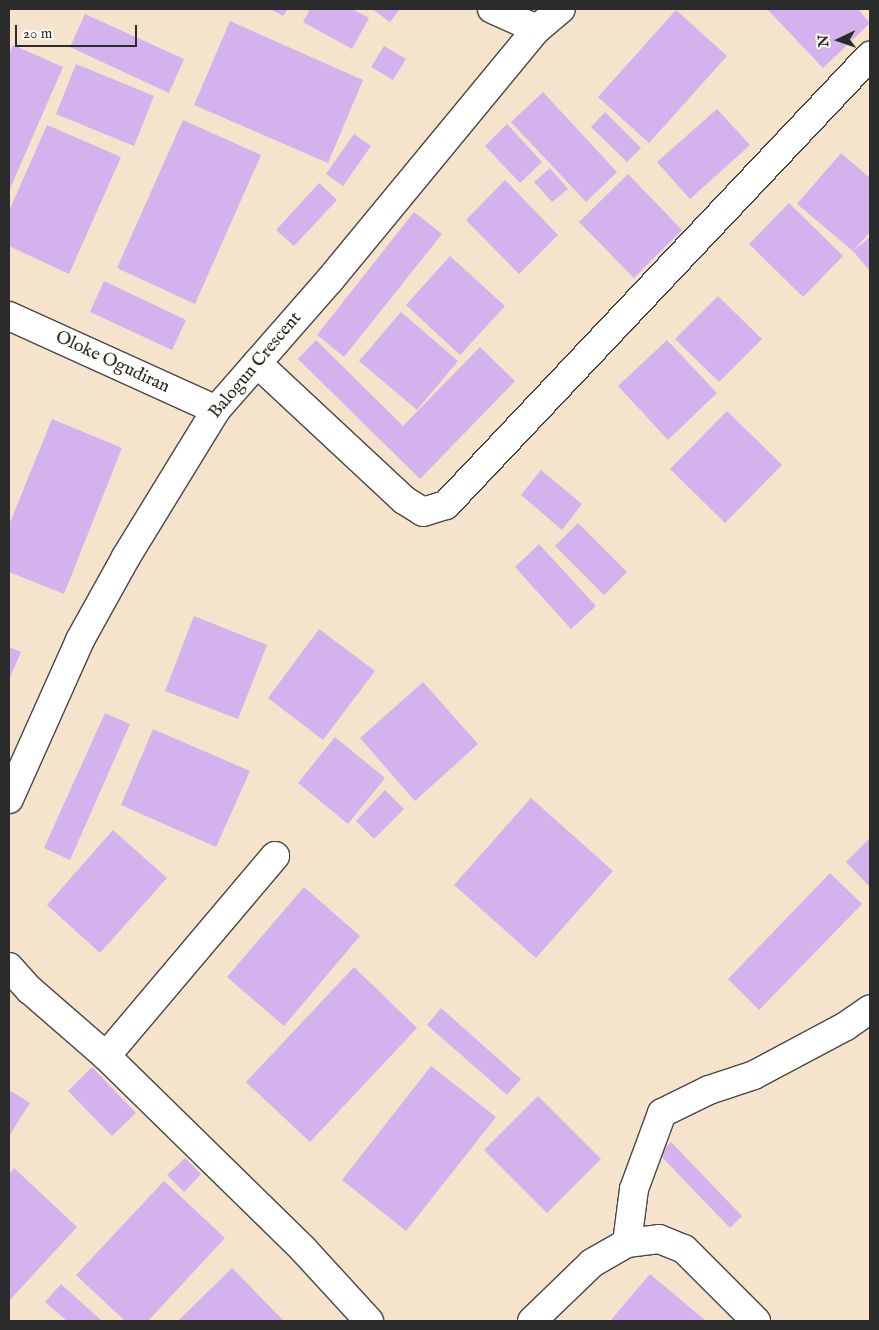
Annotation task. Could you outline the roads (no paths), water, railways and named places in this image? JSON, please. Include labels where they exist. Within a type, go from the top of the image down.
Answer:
[{"type":"street","points":[[492,9],[537,29]]},
{"type":"street","name":"Balogun Crescent","points":[[9,799],[80,640],[126,557],[216,410],[392,207],[537,29],[561,9]]},
{"type":"street","points":[[257,363],[404,500],[423,512],[446,505],[870,56]]},
{"type":"street","name":"Oloke Ogudiran","points":[[9,316],[216,410]]},
{"type":"street","points":[[106,1056],[275,856]]},
{"type":"street","points":[[9,967],[30,990],[106,1056],[304,1250],[369,1321]]},
{"type":"street","points":[[627,1243],[634,1189],[662,1114],[709,1090],[754,1075],[846,1026],[870,1009]]},
{"type":"street","points":[[532,1321],[592,1262],[627,1243],[659,1239],[684,1249],[756,1321]]}]
